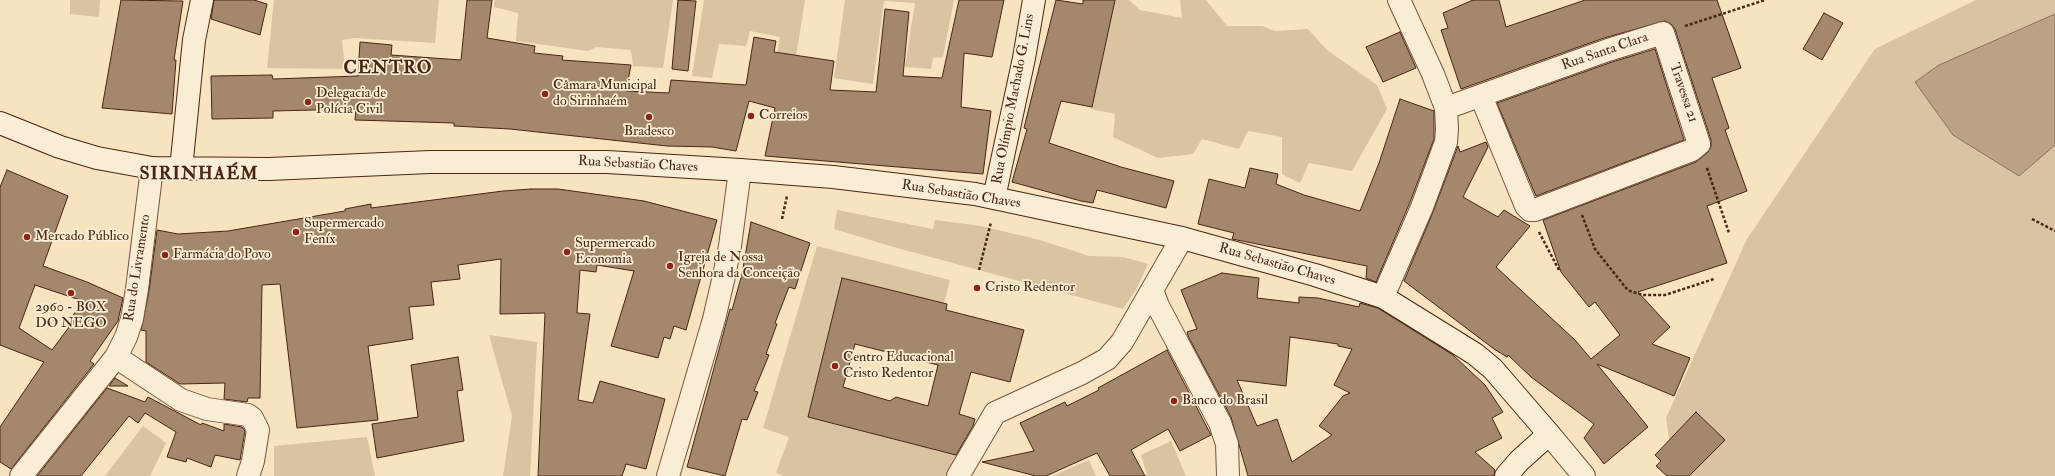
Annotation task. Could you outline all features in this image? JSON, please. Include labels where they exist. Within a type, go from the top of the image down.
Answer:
[{"type":"street","points":[[181,168],[194,40],[202,0]]},
{"type":"street","name":"Rua Olímpio Machado G. Lins","points":[[994,198],[1024,58],[1034,0]]},
{"type":"street","points":[[1383,297],[1422,207],[1446,142],[1447,129],[1446,108],[1433,74],[1400,0]]},
{"type":"street","name":"Rua Santa Clara","points":[[1446,108],[1608,50],[1663,33]]},
{"type":"street","name":"Travessa 21","points":[[1663,33],[1696,147]]},
{"type":"street","points":[[1480,96],[1530,208],[1575,194],[1696,147]]},
{"type":"street","name":"Rua Sebastião Chaves","points":[[0,123],[60,147],[90,156],[152,168],[269,169],[430,162],[607,162],[740,170],[833,177],[994,198],[1182,238],[1315,275],[1383,297],[1448,336],[1485,363],[1549,434],[1584,476]]},
{"type":"street","name":"Rua do Livramento","points":[[22,476],[116,356],[132,319],[152,168]]},
{"type":"street","points":[[668,476],[723,283],[730,246],[740,170]]},
{"type":"street","points":[[958,476],[995,413],[1082,373],[1107,359],[1122,342],[1182,238]]},
{"type":"street","points":[[1152,290],[1158,306],[1220,423],[1227,444],[1228,476]]},
{"type":"street","points":[[116,356],[181,400],[207,409],[248,415],[252,418],[258,430],[253,461],[248,476]]},
{"type":"street","points":[[1512,469],[1549,434]]},
{"type":"path","name":"Rua Santa Clara","points":[[1663,33],[1765,0]]},
{"type":"path","points":[[1696,147],[1729,233]]},
{"type":"path","points":[[1575,194],[1595,249],[1630,291],[1643,294],[1665,295],[1714,278]]},
{"type":"path","points":[[782,219],[787,196]]},
{"type":"path","points":[[1530,208],[1558,270]]},
{"type":"path","points":[[2032,219],[2055,231]]},
{"type":"path","points":[[979,270],[991,222]]},
{"type":"shaded area","points":[[70,0],[100,0],[99,17],[70,14]]},
{"type":"shaded area","points":[[274,0],[439,0],[435,43],[354,38],[342,40],[345,69],[267,68]]},
{"type":"shaded area","points":[[495,0],[673,0],[663,68],[633,66],[631,50],[596,47],[588,51],[516,41],[518,13],[494,7]]},
{"type":"shaded area","points":[[704,0],[805,0],[794,70],[775,67],[780,37],[750,31],[746,46],[719,44],[712,78],[692,76]]},
{"type":"shaded area","points":[[845,0],[954,0],[943,57],[933,58],[931,69],[905,67],[915,3],[884,1],[873,84],[834,78]]},
{"type":"shaded area","points":[[1115,0],[1129,0],[1140,10],[1182,18],[1180,0],[1206,0],[1227,26],[1262,26],[1275,31],[1308,29],[1327,50],[1377,85],[1387,109],[1352,171],[1309,163],[1300,183],[1282,174],[1282,137],[1248,131],[1239,149],[1202,139],[1193,154],[1158,158],[1113,137],[1115,114],[1091,109]]},
{"type":"shaded area","points":[[1976,0],[2055,0],[2055,476],[1675,476],[1666,418],[1747,239],[1875,49]]},
{"type":"shaded area","points":[[2055,14],[2055,145],[2019,176],[1953,135],[1915,82],[1939,65]]},
{"type":"shaded area","points":[[837,210],[933,229],[935,220],[981,226],[1040,240],[1089,256],[1123,257],[1148,264],[1137,288],[1123,309],[890,246],[834,229]]},
{"type":"shaded area","points":[[817,246],[950,280],[944,303],[842,278],[808,417],[963,457],[945,476],[783,476],[776,473],[789,437],[763,428]]},
{"type":"shaded area","points":[[489,335],[537,342],[530,476],[503,476],[512,416]]},
{"type":"shaded area","points":[[143,426],[166,443],[150,476],[105,476]]},
{"type":"shaded area","points":[[367,437],[375,476],[274,476],[274,446]]},
{"type":"shaded area","points":[[1171,441],[1186,476],[1143,476],[1147,474],[1141,455]]},
{"type":"shaded area","points":[[1089,460],[1096,476],[1052,476]]},
{"type":"building","points":[[121,0],[183,1],[174,60],[176,60],[172,114],[102,108]]},
{"type":"building","points":[[214,0],[254,0],[267,4],[260,35],[211,19]]},
{"type":"building","points":[[467,0],[492,0],[487,38],[535,46],[534,53],[563,56],[562,60],[631,65],[626,91],[669,93],[671,80],[746,85],[754,37],[776,41],[774,52],[834,61],[830,90],[876,92],[885,9],[909,12],[903,76],[942,78],[959,0],[1004,0],[992,57],[964,53],[961,107],[991,111],[983,174],[765,156],[775,108],[749,101],[736,151],[712,147],[667,146],[510,129],[454,126],[454,123],[355,120],[356,109],[273,111],[273,118],[212,119],[211,76],[272,75],[273,79],[358,76],[360,42],[392,45],[391,55],[461,60]]},
{"type":"building","points":[[678,0],[696,1],[688,71],[672,69]]},
{"type":"building","points":[[1056,0],[1083,4],[1083,0],[1115,0],[1092,107],[1061,101],[1049,143],[1121,167],[1174,181],[1166,208],[1097,190],[1093,203],[1081,201],[1012,182],[1027,129],[1024,128]]},
{"type":"building","points":[[1473,0],[1499,0],[1506,27],[1585,0],[1717,0],[1741,68],[1712,78],[1729,128],[1725,130],[1747,191],[1707,206],[1727,263],[1638,292],[1670,327],[1652,344],[1690,358],[1674,396],[1597,364],[1648,427],[1604,464],[1584,438],[1594,424],[1531,377],[1508,355],[1507,357],[1494,349],[1404,281],[1433,212],[1458,146],[1460,152],[1486,142],[1488,147],[1463,197],[1498,217],[1504,210],[1530,226],[1496,267],[1575,340],[1591,359],[1620,335],[1595,302],[1589,307],[1561,272],[1543,220],[1696,162],[1707,153],[1711,147],[1711,140],[1675,29],[1671,24],[1665,21],[1604,38],[1461,89],[1441,30],[1448,28],[1443,13]]},
{"type":"building","points":[[1824,13],[1843,23],[1822,60],[1803,49]]},
{"type":"building","points":[[1400,32],[1416,68],[1383,82],[1366,47]]},
{"type":"building","points":[[1655,49],[1684,140],[1536,196],[1497,103],[1612,62]]},
{"type":"building","points":[[1400,99],[1434,111],[1434,139],[1410,202],[1376,282],[1366,278],[1367,266],[1232,239],[1234,233],[1198,224],[1209,179],[1245,188],[1250,168],[1278,174],[1276,184],[1304,195],[1360,211],[1379,163]]},
{"type":"building","points":[[7,170],[68,196],[43,266],[87,282],[123,298],[118,321],[90,361],[94,364],[11,469],[0,462],[0,427],[44,362],[0,345],[0,187]],"holes":[[[35,285],[83,301],[72,317],[75,319],[52,350],[19,328]]]},
{"type":"building","points":[[558,189],[644,201],[717,220],[686,330],[674,326],[670,339],[664,337],[658,358],[611,346],[634,271],[597,265],[596,272],[580,270],[577,313],[590,314],[578,400],[593,403],[600,381],[665,399],[646,469],[626,464],[622,476],[538,476],[545,313],[500,314],[501,259],[458,265],[460,279],[431,282],[434,305],[409,307],[413,339],[368,346],[378,420],[297,428],[280,284],[262,285],[260,398],[248,398],[247,402],[224,399],[225,383],[180,384],[146,362],[146,331],[141,330],[149,291],[157,230],[178,234],[228,231],[345,211],[345,209],[371,204],[371,208],[503,191]]},
{"type":"building","points":[[751,222],[810,243],[795,289],[789,287],[775,323],[777,324],[766,354],[769,355],[754,391],[758,392],[747,420],[742,419],[725,476],[687,467],[730,309],[732,310],[742,274]]},
{"type":"building","points":[[1222,273],[1259,278],[1257,298],[1299,303],[1299,297],[1318,298],[1359,307],[1360,303],[1378,308],[1453,355],[1485,385],[1503,412],[1492,418],[1502,438],[1475,452],[1495,470],[1494,476],[1248,476],[1231,417],[1189,338],[1187,332],[1197,329],[1181,290]],"holes":[[[1290,337],[1338,344],[1338,346],[1352,349],[1334,385],[1350,393],[1343,396],[1319,426],[1332,435],[1292,462],[1277,419],[1257,426],[1237,380],[1286,386]]]},
{"type":"building","points":[[842,278],[947,304],[946,310],[1024,330],[1010,382],[971,372],[959,414],[975,419],[973,426],[956,455],[808,417]],"holes":[[[855,344],[938,365],[928,406],[896,397],[890,401],[843,387]]]},
{"type":"building","points":[[1167,350],[1211,435],[1180,451],[1168,429],[1131,450],[1145,476],[1110,476],[1097,453],[1046,476],[1036,476],[982,462],[1034,451],[1020,423],[1065,402],[1067,406],[1099,390],[1098,388]]},
{"type":"building","points":[[458,357],[463,390],[457,391],[464,441],[377,458],[372,424],[418,417],[411,365]]},
{"type":"building","points":[[115,378],[128,386],[109,386]]},
{"type":"building","points":[[107,388],[145,402],[148,397],[201,425],[202,423],[224,431],[224,424],[242,427],[245,431],[240,460],[215,455],[211,467],[187,458],[186,462],[167,457],[176,432],[145,413],[138,423],[129,416],[81,476],[37,476]]},
{"type":"building","points":[[1696,412],[1725,440],[1689,476],[1667,476],[1656,466],[1661,461],[1655,455]]},
{"type":"place","name":"Câmara Municipal do Sirinhaém","points":[[545,94]]},
{"type":"place","name":"Delegacia de Polícia Civil","points":[[308,102]]},
{"type":"place","name":"Correios","points":[[751,116]]},
{"type":"place","name":"Bradesco","points":[[649,117]]},
{"type":"place","name":"Supermercado Feníx","points":[[296,232]]},
{"type":"place","name":"Mercado Público","points":[[27,237]]},
{"type":"place","name":"Supermercado Economia","points":[[567,252]]},
{"type":"place","name":"Farmácia do Povo","points":[[165,255]]},
{"type":"place","name":"Igreja de Nossa Senhora da Conceição","points":[[670,266]]},
{"type":"place","name":"Cristo Redentor","points":[[977,288]]},
{"type":"place","name":"2960 - BOX DO NEGO","points":[[71,293]]},
{"type":"place","name":"Centro Educacional Cristo Redentor","points":[[835,366]]},
{"type":"place","name":"Banco do Brasil","points":[[1174,401]]},
{"type":"district","name":"CENTRO","points":[[388,69]]},
{"type":"district","name":"SIRINHAÉM","points":[[199,175]]}]
